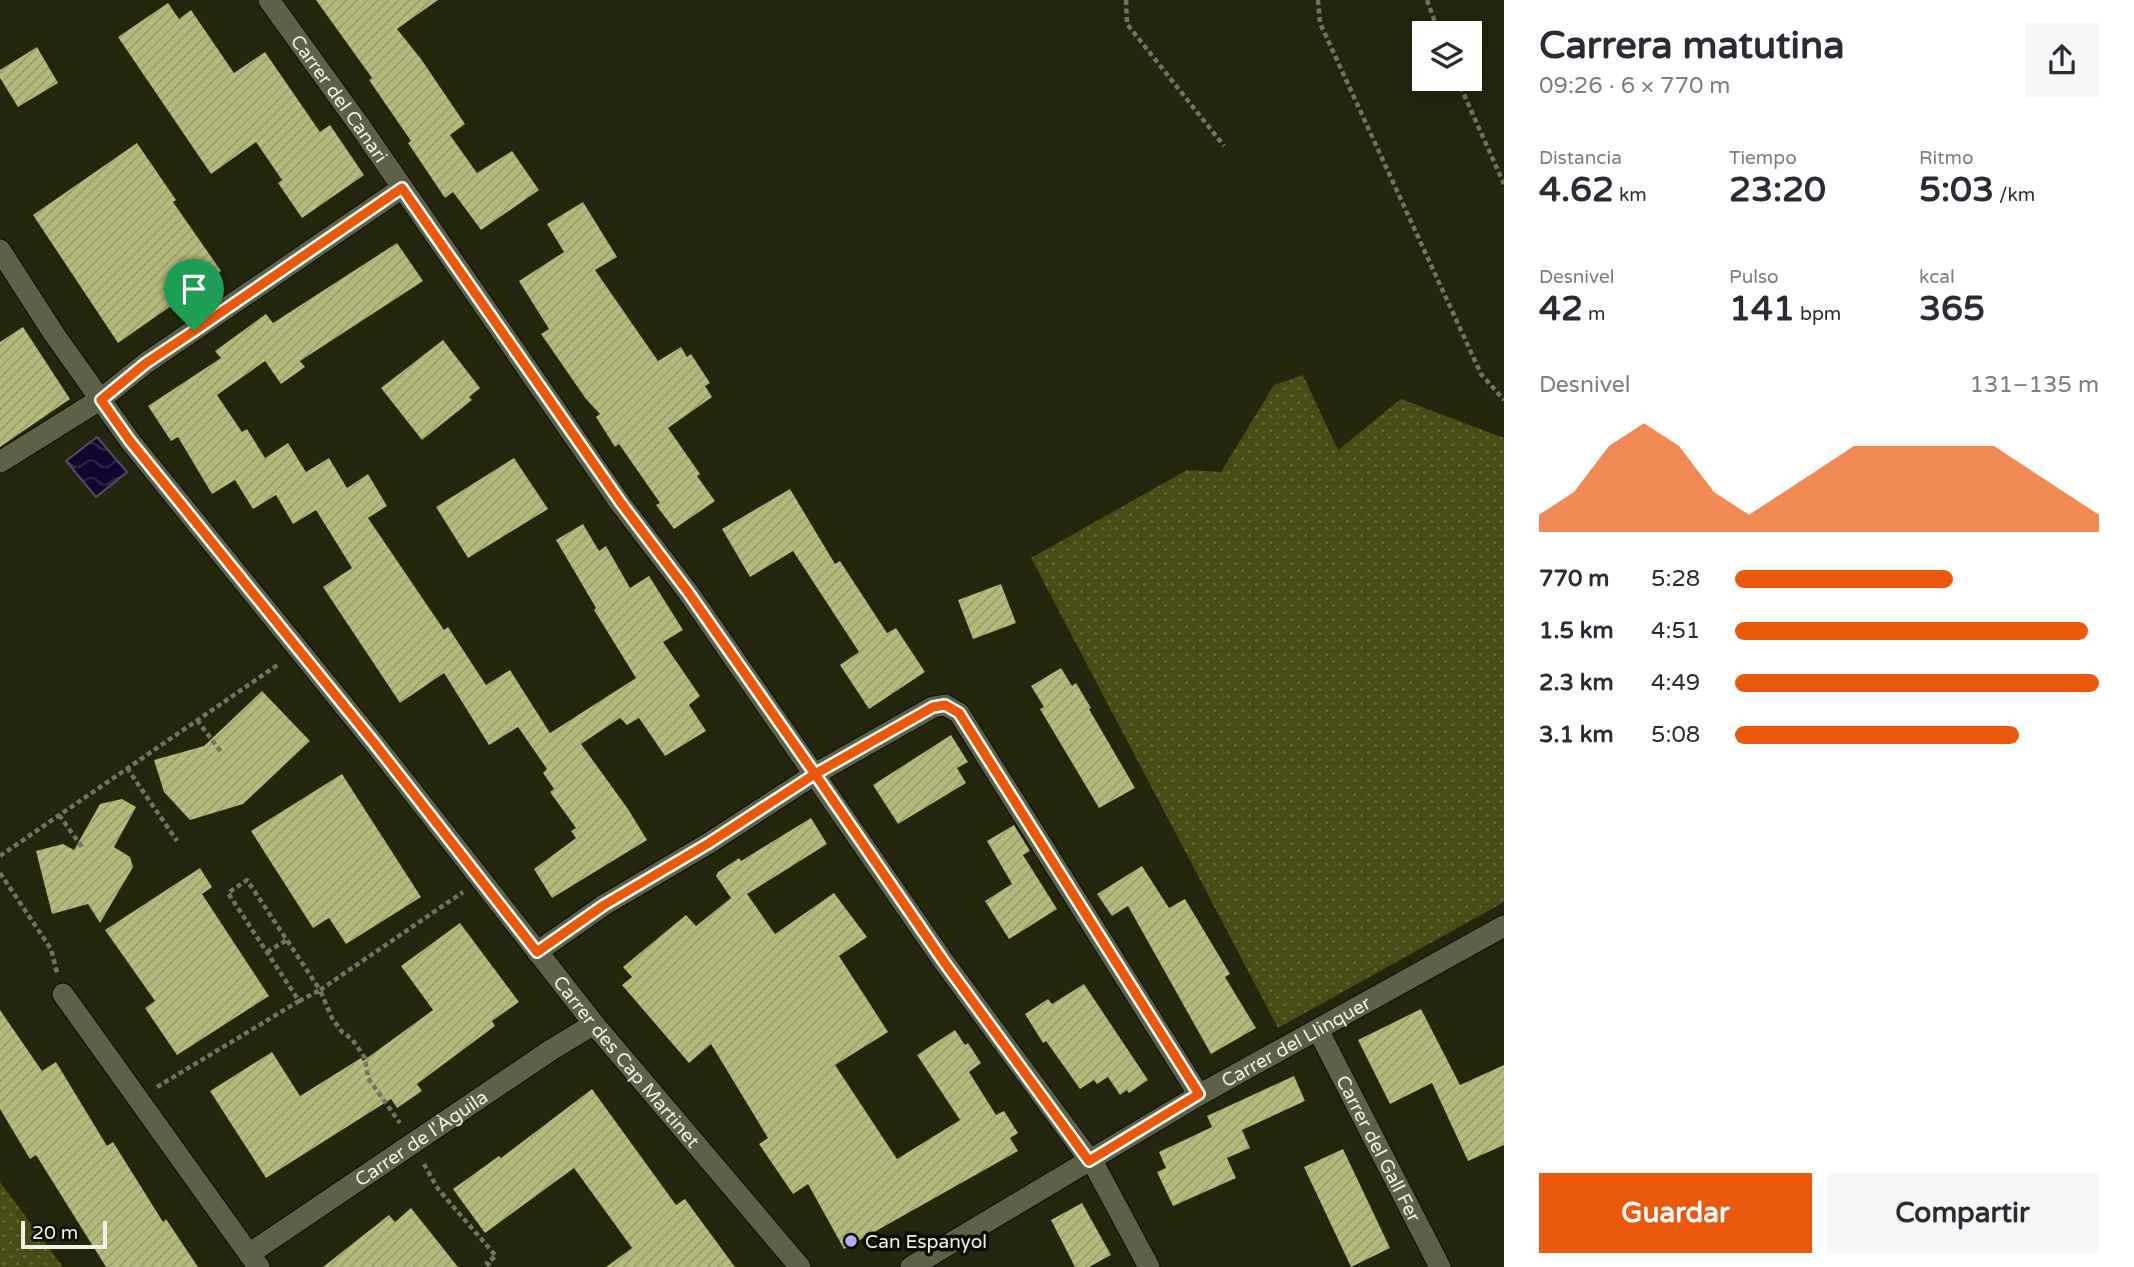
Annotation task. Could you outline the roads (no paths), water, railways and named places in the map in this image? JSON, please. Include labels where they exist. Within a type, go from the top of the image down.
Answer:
[{"type":"street","name":"Carrer del Canari","points":[[269,0],[621,503],[688,592],[944,962],[1097,1170],[1149,1267]]},
{"type":"street","points":[[0,463],[101,400],[146,363],[402,188]]},
{"type":"street","name":"Carrer des Cap Martinet","points":[[0,250],[54,334],[130,441],[594,1024],[800,1267]]},
{"type":"street","points":[[537,952],[604,905],[709,843],[815,774],[933,707],[945,705],[959,713],[1199,1094]]},
{"type":"street","name":"Carrer del Llinquer","points":[[911,1267],[1199,1094],[1504,926]]},
{"type":"street","name":"Carrer de l'Àguila","points":[[63,994],[254,1261],[551,1050],[594,1024]]},
{"type":"street","name":"Carrer del Gall Fer","points":[[1318,1030],[1440,1267]]},
{"type":"water","points":[[97,437],[127,472],[96,497],[66,461]]},
{"type":"place","name":"Can Espanyol","points":[[851,1241]]}]
